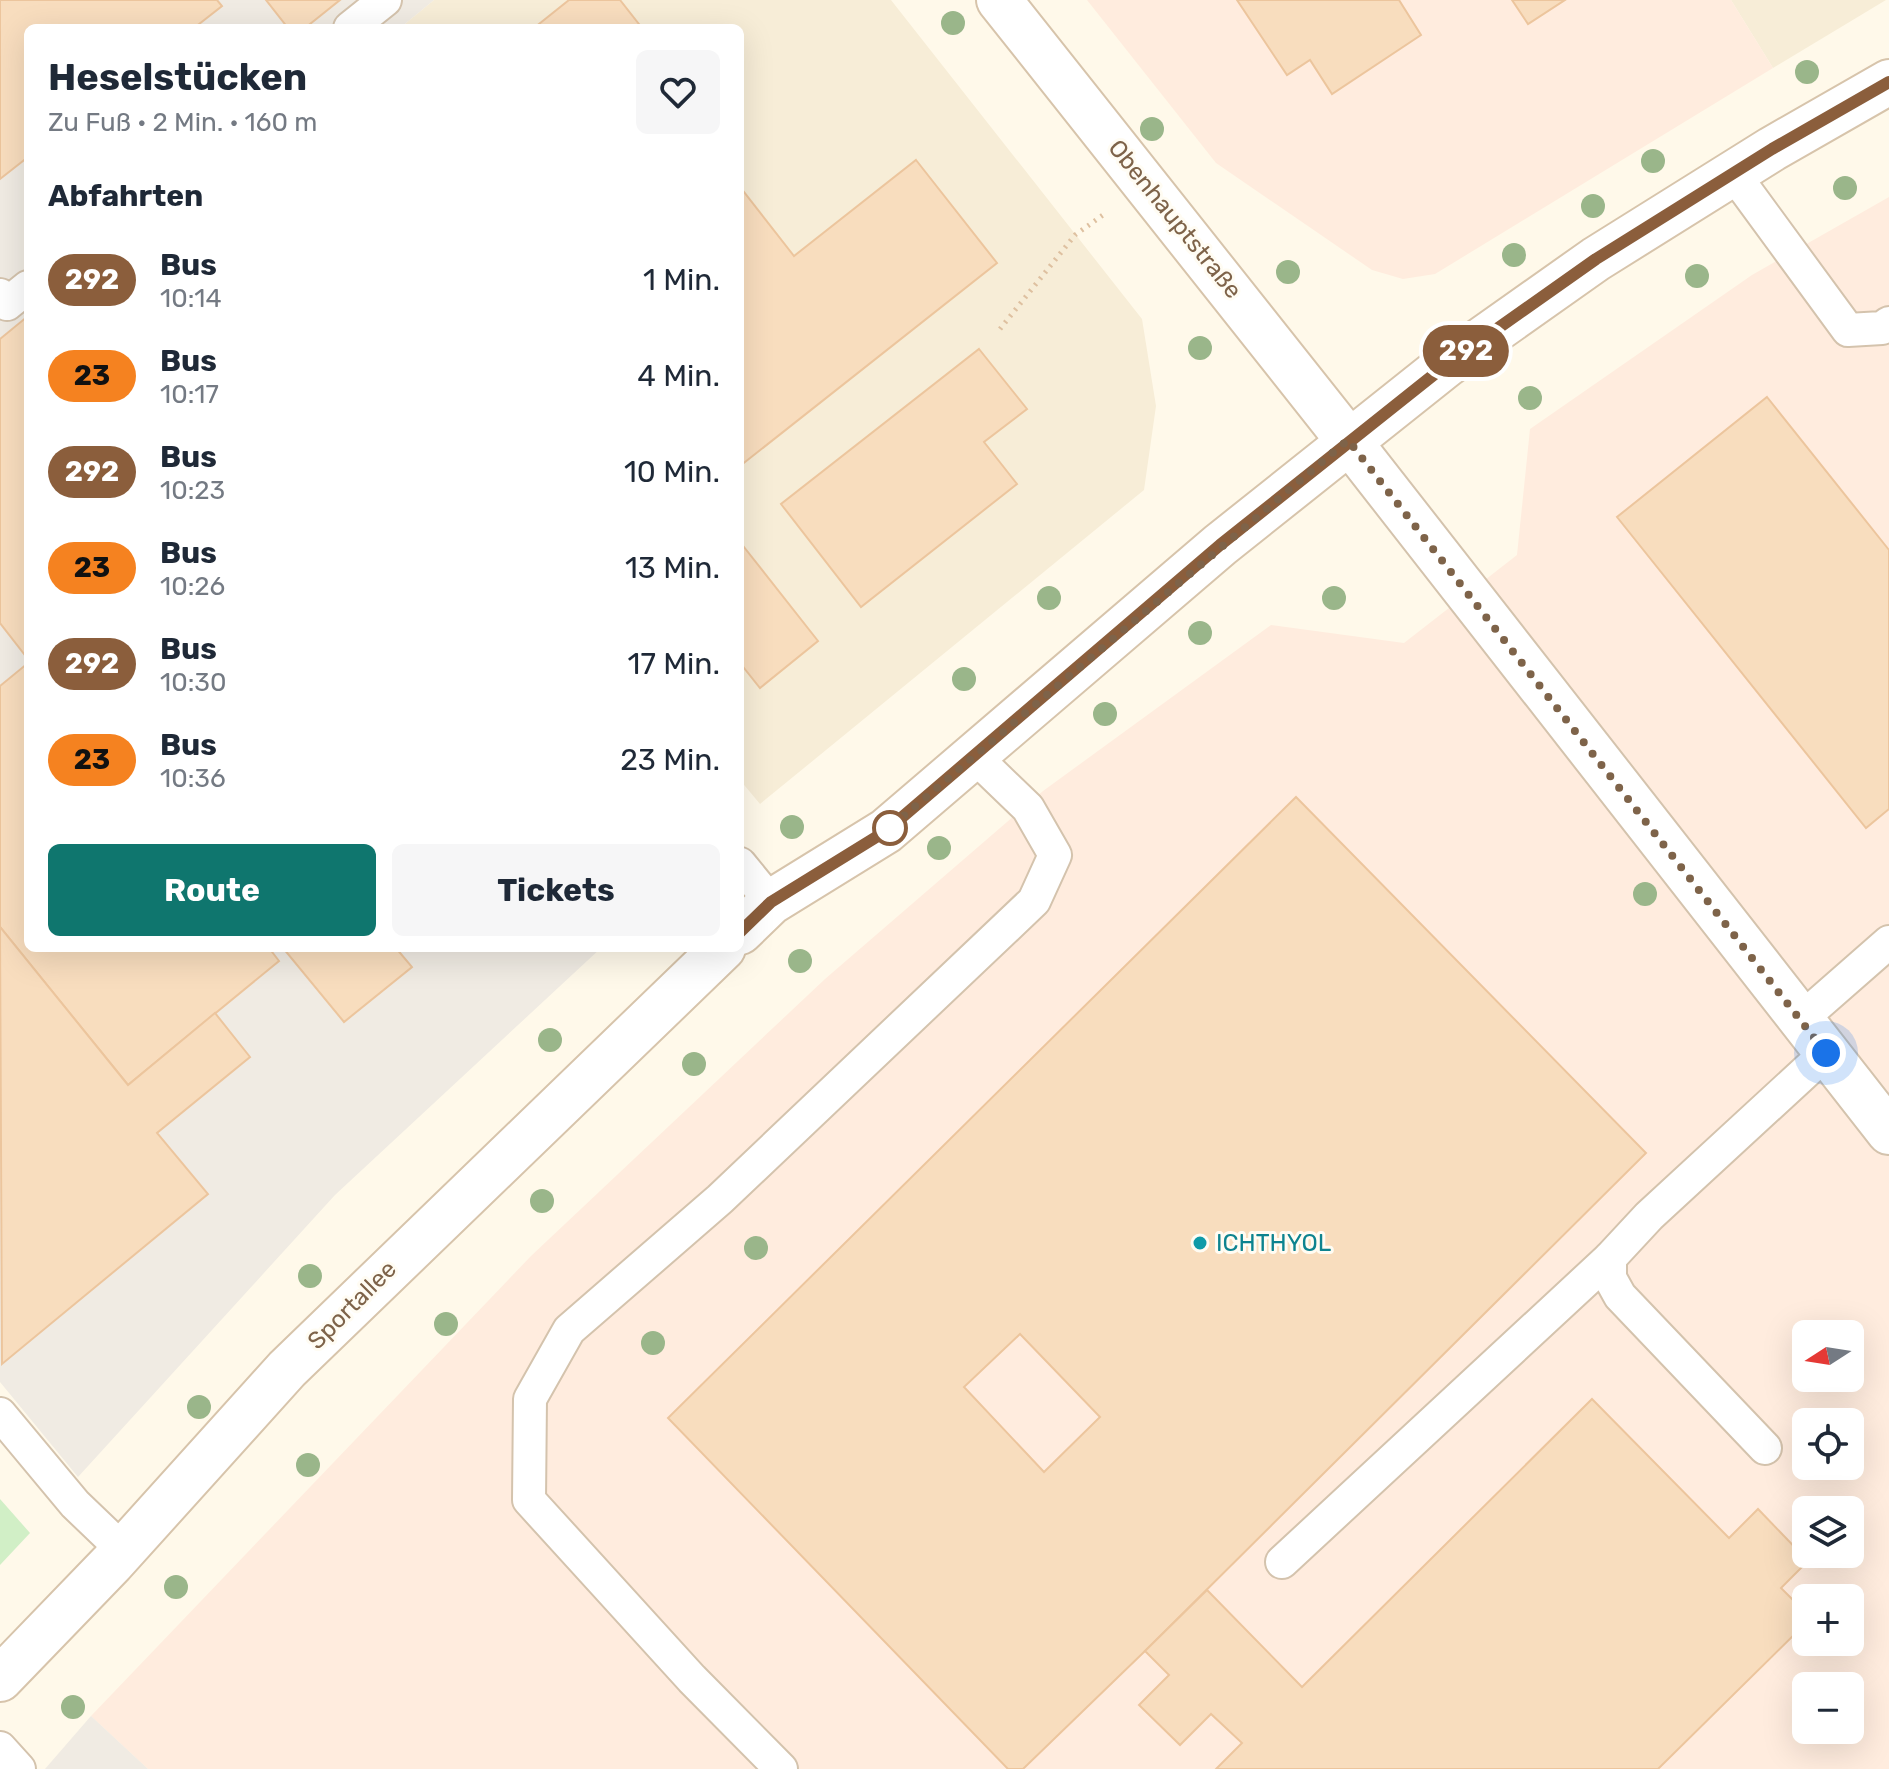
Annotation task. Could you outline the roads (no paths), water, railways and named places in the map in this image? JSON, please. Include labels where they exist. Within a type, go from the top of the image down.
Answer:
[{"type":"street","name":"Obenhauptstraße","points":[[999,0],[1348,440],[1889,1132]]},
{"type":"street","points":[[744,928],[771,902],[886,831],[1348,440],[1446,365],[1596,259],[1733,173],[1889,82]]},
{"type":"street","name":"Sportallee","points":[[0,1679],[123,1550],[287,1369],[719,952]]},
{"type":"lane","points":[[355,24],[385,0]]},
{"type":"lane","points":[[1733,173],[1848,330],[1882,328],[1889,323]]},
{"type":"lane","points":[[0,295],[7,304],[24,290]]},
{"type":"lane","points":[[781,1769],[692,1679],[529,1500],[530,1399],[569,1330],[720,1199],[1034,901],[1055,855],[1028,808],[974,756]]},
{"type":"lane","points":[[744,869],[771,902]]},
{"type":"lane","points":[[1282,1562],[1610,1258],[1813,1036],[1889,942]]},
{"type":"lane","points":[[1610,1258],[1610,1278],[1620,1296],[1765,1448]]},
{"type":"lane","points":[[0,1414],[75,1504],[123,1550]]},
{"type":"lane","points":[[0,1748],[19,1769]]},
{"type":"place","name":"ICHTHYOL","points":[[1200,1243]]}]
